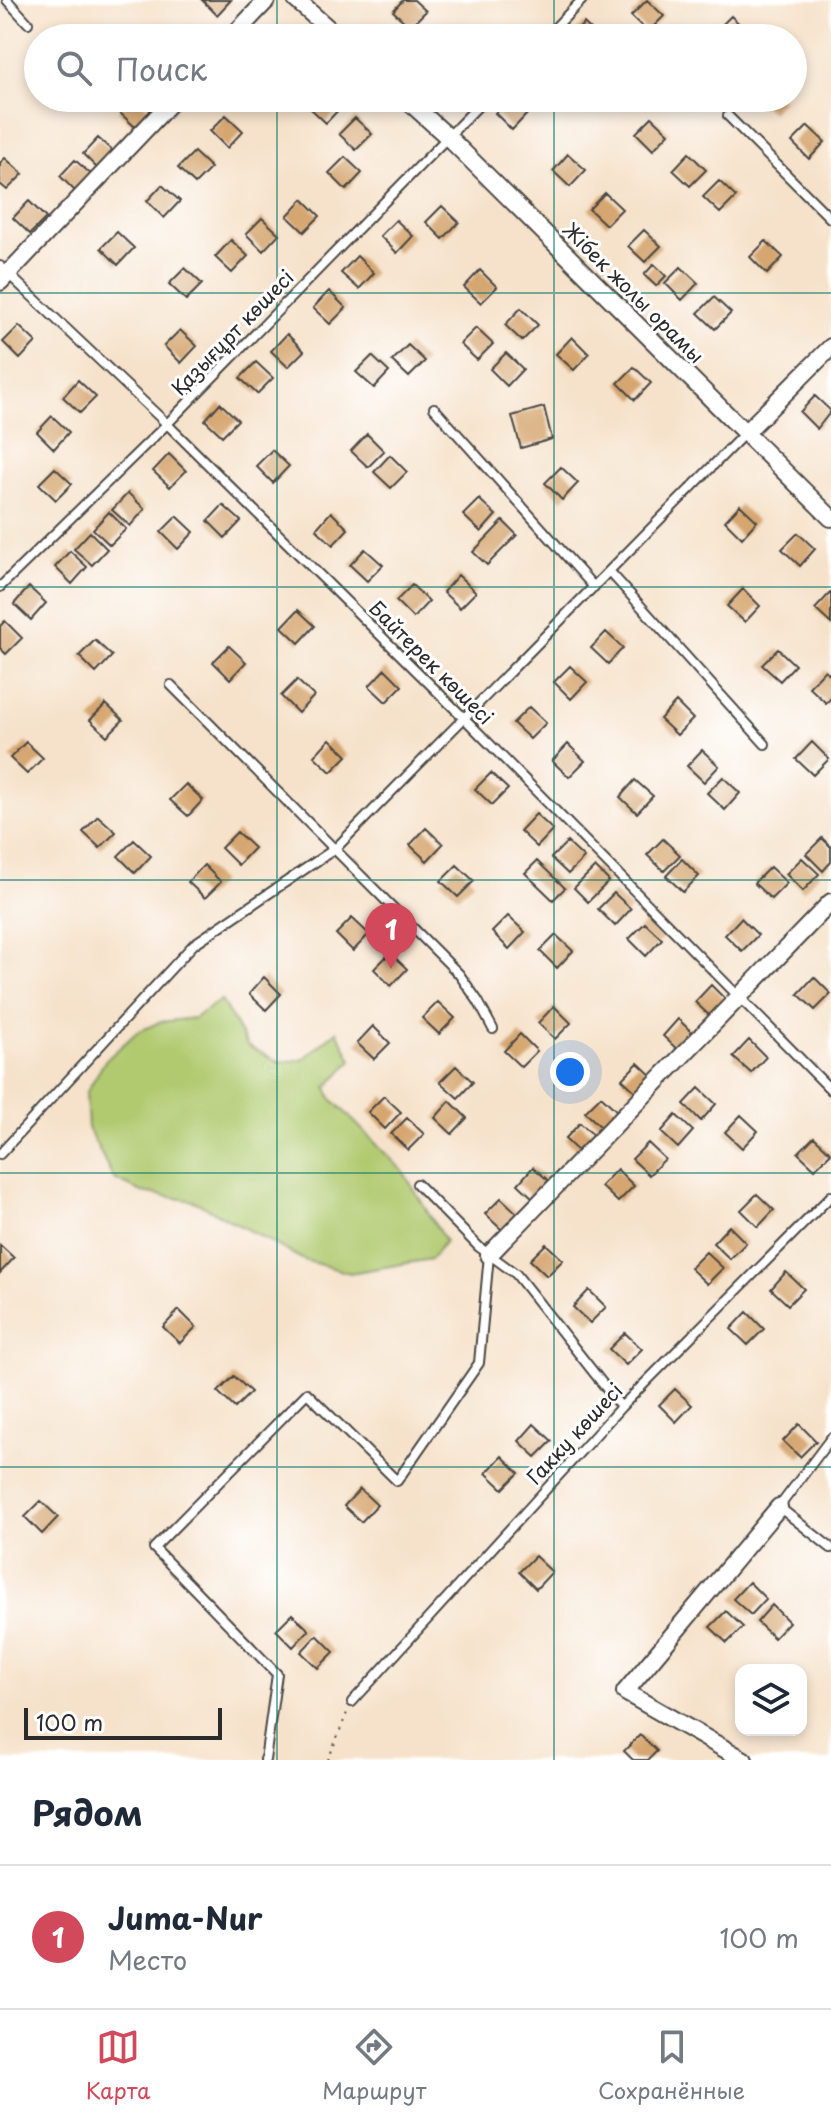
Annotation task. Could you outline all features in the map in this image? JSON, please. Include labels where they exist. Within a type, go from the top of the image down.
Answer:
[{"type":"street","points":[[244,24],[267,0]]},
{"type":"street","points":[[296,0],[323,24]]},
{"type":"street","points":[[3,274],[161,112]]},
{"type":"street","name":"Жібек жолы орамы","points":[[420,112],[831,518]]},
{"type":"street","points":[[746,432],[831,347]]},
{"type":"street","points":[[489,1255],[831,902]]},
{"type":"street","points":[[744,1760],[625,1692],[779,1507]]},
{"type":"lane","points":[[7,0],[28,23]]},
{"type":"lane","points":[[559,24],[582,0]]},
{"type":"lane","name":"Қазығұрт көшесі","points":[[0,587],[167,424],[472,112]]},
{"type":"lane","points":[[728,116],[831,219]]},
{"type":"lane","name":"Байтерек көшесі","points":[[3,274],[167,424],[464,718],[831,1090]]},
{"type":"lane","points":[[434,408],[594,587]]},
{"type":"lane","points":[[0,1154],[194,944],[336,848],[746,432]]},
{"type":"lane","points":[[610,572],[765,744]]},
{"type":"lane","points":[[171,685],[459,974],[493,1029]]},
{"type":"lane","points":[[417,1184],[489,1255],[516,1274],[621,1407]]},
{"type":"lane","name":"Гакку көшесі","points":[[352,1702],[621,1407],[831,1196]]},
{"type":"lane","points":[[265,1760],[277,1674],[154,1548],[307,1393],[397,1481],[479,1363],[489,1255]]},
{"type":"lane","points":[[831,1438],[779,1507],[831,1548]]},
{"type":"path","points":[[328,1760],[352,1702]]},
{"type":"green space","points":[[221,1000],[248,1046],[279,1062],[302,1060],[337,1031],[352,1060],[327,1087],[331,1098],[403,1171],[445,1241],[431,1259],[350,1273],[304,1260],[194,1201],[142,1192],[114,1179],[88,1128],[86,1093],[105,1061],[137,1032],[160,1022],[194,1018]]},
{"type":"building","points":[[202,0],[231,0],[217,15]]},
{"type":"building","points":[[403,0],[414,0],[426,11],[413,24],[407,24],[393,11]]},
{"type":"building","points":[[647,0],[664,16],[656,24],[640,24],[631,16]]},
{"type":"building","points":[[731,16],[740,24],[723,24]]},
{"type":"building","points":[[119,112],[150,112],[135,127]]},
{"type":"building","points":[[314,112],[336,112],[326,123]]},
{"type":"building","points":[[527,112],[528,113],[512,130],[495,113]]},
{"type":"building","points":[[226,115],[243,131],[227,148],[210,131]]},
{"type":"building","points":[[652,117],[669,133],[653,150],[636,133]]},
{"type":"building","points":[[355,118],[372,134],[356,150],[339,134]]},
{"type":"building","points":[[808,126],[825,142],[809,159],[792,142]]},
{"type":"building","points":[[98,138],[116,154],[100,171],[83,154]]},
{"type":"building","points":[[194,152],[211,168],[195,184],[178,168]]},
{"type":"building","points":[[689,153],[706,170],[690,186],[673,170]]},
{"type":"building","points":[[568,154],[586,170],[570,187],[553,171]]},
{"type":"building","points":[[345,157],[362,173],[346,190],[329,173]]},
{"type":"building","points":[[5,158],[23,174],[7,190],[0,184],[0,163]]},
{"type":"building","points":[[75,160],[93,176],[77,193],[60,176]]},
{"type":"building","points":[[719,181],[736,197],[720,213],[703,197]]},
{"type":"building","points":[[162,185],[180,201],[164,218],[147,201]]},
{"type":"building","points":[[605,193],[622,209],[606,225],[589,209]]},
{"type":"building","points":[[303,199],[320,216],[304,232],[287,216]]},
{"type":"building","points":[[29,201],[46,218],[30,234],[13,218]]},
{"type":"building","points":[[442,206],[459,222],[443,239],[426,222]]},
{"type":"building","points":[[262,218],[279,234],[263,251],[246,234]]},
{"type":"building","points":[[396,220],[413,236],[397,253],[380,236]]},
{"type":"building","points":[[644,230],[661,246],[645,262],[628,246]]},
{"type":"building","points":[[117,232],[134,248],[118,265],[101,248]]},
{"type":"building","points":[[231,240],[248,256],[232,273],[215,257]]},
{"type":"building","points":[[766,241],[783,257],[767,274],[750,257]]},
{"type":"building","points":[[357,256],[374,273],[359,289],[341,273]]},
{"type":"building","points":[[654,264],[666,276],[656,286],[644,275]]},
{"type":"building","points":[[681,267],[698,283],[682,300],[665,283]]},
{"type":"building","points":[[185,268],[202,284],[186,300],[169,284]]},
{"type":"building","points":[[480,270],[497,287],[481,303],[464,287]]},
{"type":"building","points":[[329,291],[346,308],[330,324],[313,308]]},
{"type":"building","points":[[714,297],[731,313],[715,329],[698,313]]},
{"type":"building","points":[[521,308],[538,325],[522,341],[505,325]]},
{"type":"building","points":[[19,326],[36,342],[20,359],[3,342]]},
{"type":"building","points":[[476,328],[493,344],[477,360],[460,344]]},
{"type":"building","points":[[180,330],[197,346],[181,363],[164,346]]},
{"type":"building","points":[[287,334],[304,351],[288,367],[271,351]]},
{"type":"building","points":[[572,337],[589,354],[574,370],[556,354]]},
{"type":"building","points":[[408,345],[425,361],[409,377],[392,361]]},
{"type":"building","points":[[506,353],[523,369],[507,386],[490,369]]},
{"type":"building","points":[[372,356],[389,372],[374,388],[356,372]]},
{"type":"building","points":[[256,362],[273,378],[257,394],[240,378]]},
{"type":"building","points":[[634,367],[651,383],[635,400],[618,383]]},
{"type":"building","points":[[78,380],[96,397],[80,413],[63,397]]},
{"type":"building","points":[[815,396],[831,411],[817,429],[800,412]]},
{"type":"building","points":[[220,403],[238,420],[222,436],[205,420]]},
{"type":"building","points":[[544,407],[552,439],[521,448],[512,416]]},
{"type":"building","points":[[52,416],[69,432],[54,449],[37,432]]},
{"type":"building","points":[[367,434],[384,451],[368,467],[351,451]]},
{"type":"building","points":[[272,450],[289,466],[273,483],[256,466]]},
{"type":"building","points":[[169,454],[186,471],[170,487],[153,471]]},
{"type":"building","points":[[390,455],[407,472],[391,488],[374,472]]},
{"type":"building","points":[[561,467],[578,483],[562,500],[545,483]]},
{"type":"building","points":[[55,468],[72,484],[56,500],[39,484]]},
{"type":"building","points":[[128,493],[145,509],[130,526],[112,510]]},
{"type":"building","points":[[479,499],[496,515],[481,532],[463,515]]},
{"type":"building","points":[[223,505],[241,521],[225,538],[208,521]]},
{"type":"building","points":[[740,505],[757,521],[742,538],[725,521]]},
{"type":"building","points":[[109,512],[126,529],[110,545],[93,529]]},
{"type":"building","points":[[331,512],[348,529],[333,545],[316,529]]},
{"type":"building","points":[[177,516],[194,532],[178,549],[161,532]]},
{"type":"building","points":[[503,521],[517,535],[487,565],[473,552]]},
{"type":"building","points":[[90,532],[107,549],[92,565],[74,549]]},
{"type":"building","points":[[798,533],[815,549],[800,566],[782,549]]},
{"type":"building","points":[[365,549],[383,565],[367,581],[350,565]]},
{"type":"building","points":[[70,551],[87,567],[72,584],[55,567]]},
{"type":"building","points":[[458,575],[476,592],[460,608],[443,592]]},
{"type":"building","points":[[412,585],[429,601],[413,618],[396,601]]},
{"type":"building","points":[[29,587],[46,603],[31,620],[14,604]]},
{"type":"building","points":[[743,589],[760,606],[745,622],[727,606]]},
{"type":"building","points":[[831,592],[831,624],[815,609]]},
{"type":"building","points":[[298,610],[315,626],[299,643],[282,627]]},
{"type":"building","points":[[5,621],[22,638],[6,654],[0,648],[0,626]]},
{"type":"building","points":[[606,632],[623,648],[608,664],[591,648]]},
{"type":"building","points":[[95,640],[112,656],[96,673],[79,656]]},
{"type":"building","points":[[229,646],[246,662],[230,679],[213,662]]},
{"type":"building","points":[[778,649],[795,665],[780,681],[762,665]]},
{"type":"building","points":[[570,666],[587,682],[571,699],[554,682]]},
{"type":"building","points":[[385,669],[402,686],[386,702],[369,686]]},
{"type":"building","points":[[825,670],[831,676],[831,698],[826,703],[809,687]]},
{"type":"building","points":[[297,680],[314,696],[298,713],[281,696]]},
{"type":"building","points":[[676,702],[693,719],[677,735],[660,719]]},
{"type":"building","points":[[106,704],[123,720],[107,736],[90,720]]},
{"type":"building","points":[[529,707],[546,723],[530,739],[513,723]]},
{"type":"building","points":[[330,739],[347,756],[331,772],[314,756]]},
{"type":"building","points":[[26,742],[43,758],[27,774],[10,758]]},
{"type":"building","points":[[812,742],[829,759],[813,775],[796,759]]},
{"type":"building","points":[[568,744],[585,761],[569,777],[552,761]]},
{"type":"building","points":[[702,750],[719,766],[704,782],[687,766]]},
{"type":"building","points":[[491,773],[508,789],[492,805],[475,789]]},
{"type":"building","points":[[723,777],[740,793],[725,810],[707,793]]},
{"type":"building","points":[[635,780],[653,796],[637,813],[620,797]]},
{"type":"building","points":[[186,784],[203,800],[188,816],[170,800]]},
{"type":"building","points":[[536,814],[553,830],[537,847],[520,831]]},
{"type":"building","points":[[98,816],[116,832],[100,848],[83,832]]},
{"type":"building","points":[[426,828],[443,844],[427,861],[410,845]]},
{"type":"building","points":[[237,832],[254,848],[238,865],[221,848]]},
{"type":"building","points":[[822,838],[831,847],[831,862],[823,871],[806,854]]},
{"type":"building","points":[[663,839],[680,855],[664,871],[647,855]]},
{"type":"building","points":[[134,840],[151,856],[135,873],[118,856]]},
{"type":"building","points":[[567,842],[584,858],[568,874],[551,858]]},
{"type":"building","points":[[802,858],[819,874],[803,891],[786,874]]},
{"type":"building","points":[[682,859],[699,876],[683,892],[666,876]]},
{"type":"building","points":[[537,861],[565,888],[553,900],[525,873]]},
{"type":"building","points":[[204,865],[221,882],[205,898],[188,882]]},
{"type":"building","points":[[457,865],[474,881],[458,897],[441,881]]},
{"type":"building","points":[[595,867],[609,881],[588,902],[574,888]]},
{"type":"building","points":[[770,867],[787,883],[771,899],[754,883]]},
{"type":"building","points":[[614,893],[631,909],[615,926],[598,909]]},
{"type":"building","points":[[508,916],[525,932],[509,949],[492,932]]},
{"type":"building","points":[[352,918],[369,934],[353,951],[336,934]]},
{"type":"building","points":[[741,918],[758,935],[742,951],[725,935]]},
{"type":"building","points":[[645,923],[662,939],[646,956],[629,939]]},
{"type":"building","points":[[556,935],[573,951],[557,968],[540,951]]},
{"type":"building","points":[[390,953],[407,969],[391,986],[374,969]]},
{"type":"building","points":[[264,977],[281,994],[266,1010],[249,994]]},
{"type":"building","points":[[814,977],[831,994],[815,1010],[798,994]]},
{"type":"building","points":[[711,985],[728,1002],[712,1018],[695,1002]]},
{"type":"building","points":[[438,1002],[455,1018],[439,1034],[422,1018]]},
{"type":"building","points":[[554,1006],[571,1023],[555,1039],[538,1023]]},
{"type":"building","points":[[678,1019],[696,1036],[680,1052],[663,1036]]},
{"type":"building","points":[[373,1026],[390,1043],[374,1059],[357,1043]]},
{"type":"building","points":[[520,1034],[537,1051],[521,1067],[504,1051]]},
{"type":"building","points":[[749,1040],[766,1057],[751,1073],[733,1057]]},
{"type":"building","points":[[638,1063],[655,1079],[639,1095],[622,1079]]},
{"type":"building","points":[[456,1066],[473,1082],[458,1098],[440,1082]]},
{"type":"building","points":[[699,1088],[716,1104],[701,1121],[684,1104]]},
{"type":"building","points":[[384,1096],[401,1112],[385,1129],[368,1112]]},
{"type":"building","points":[[601,1096],[618,1112],[603,1129],[585,1112]]},
{"type":"building","points":[[450,1101],[467,1118],[452,1134],[435,1118]]},
{"type":"building","points":[[676,1115],[693,1131],[678,1148],[661,1132]]},
{"type":"building","points":[[741,1115],[758,1131],[742,1148],[725,1132]]},
{"type":"building","points":[[407,1118],[424,1134],[408,1150],[391,1134]]},
{"type":"building","points":[[580,1123],[598,1139],[582,1155],[565,1139]]},
{"type":"building","points":[[814,1137],[831,1153],[815,1169],[798,1153]]},
{"type":"building","points":[[648,1143],[665,1159],[649,1175],[632,1159]]},
{"type":"building","points":[[533,1167],[551,1183],[535,1200],[518,1184]]},
{"type":"building","points":[[617,1169],[634,1186],[618,1202],[601,1186]]},
{"type":"building","points":[[757,1194],[774,1210],[758,1227],[741,1210]]},
{"type":"building","points":[[501,1198],[518,1214],[502,1230],[485,1214]]},
{"type":"building","points":[[729,1226],[746,1243],[730,1259],[713,1243]]},
{"type":"building","points":[[546,1244],[563,1260],[547,1276],[530,1260]]},
{"type":"building","points":[[0,1245],[14,1258],[0,1273]]},
{"type":"building","points":[[706,1252],[723,1268],[707,1284],[690,1268]]},
{"type":"building","points":[[786,1272],[804,1289],[788,1305],[771,1289]]},
{"type":"building","points":[[589,1290],[606,1307],[590,1323],[573,1307]]},
{"type":"building","points":[[179,1310],[196,1327],[180,1343],[163,1327]]},
{"type":"building","points":[[747,1312],[764,1329],[748,1345],[731,1329]]},
{"type":"building","points":[[625,1333],[642,1349],[626,1365],[609,1349]]},
{"type":"building","points":[[234,1376],[251,1392],[235,1408],[218,1392]]},
{"type":"building","points":[[675,1389],[692,1405],[676,1422],[659,1405]]},
{"type":"building","points":[[534,1424],[552,1441],[536,1457],[519,1441]]},
{"type":"building","points":[[799,1424],[816,1441],[800,1457],[783,1441]]},
{"type":"building","points":[[502,1456],[519,1473],[503,1489],[486,1473]]},
{"type":"building","points":[[360,1489],[377,1505],[361,1522],[344,1506]]},
{"type":"building","points":[[41,1501],[58,1517],[42,1534],[25,1517]]},
{"type":"building","points":[[535,1556],[552,1572],[536,1589],[519,1572]]},
{"type":"building","points":[[749,1582],[766,1599],[751,1615],[733,1599]]},
{"type":"building","points":[[772,1605],[789,1622],[774,1638],[757,1622]]},
{"type":"building","points":[[726,1611],[743,1627],[727,1643],[710,1627]]},
{"type":"building","points":[[292,1614],[309,1630],[293,1647],[276,1630]]},
{"type":"building","points":[[317,1635],[334,1652],[318,1668],[301,1652]]},
{"type":"building","points":[[640,1735],[657,1751],[648,1760],[633,1760],[624,1751]]},
{"type":"place","name":"Juma-Nur","points":[[391,969]]}]
